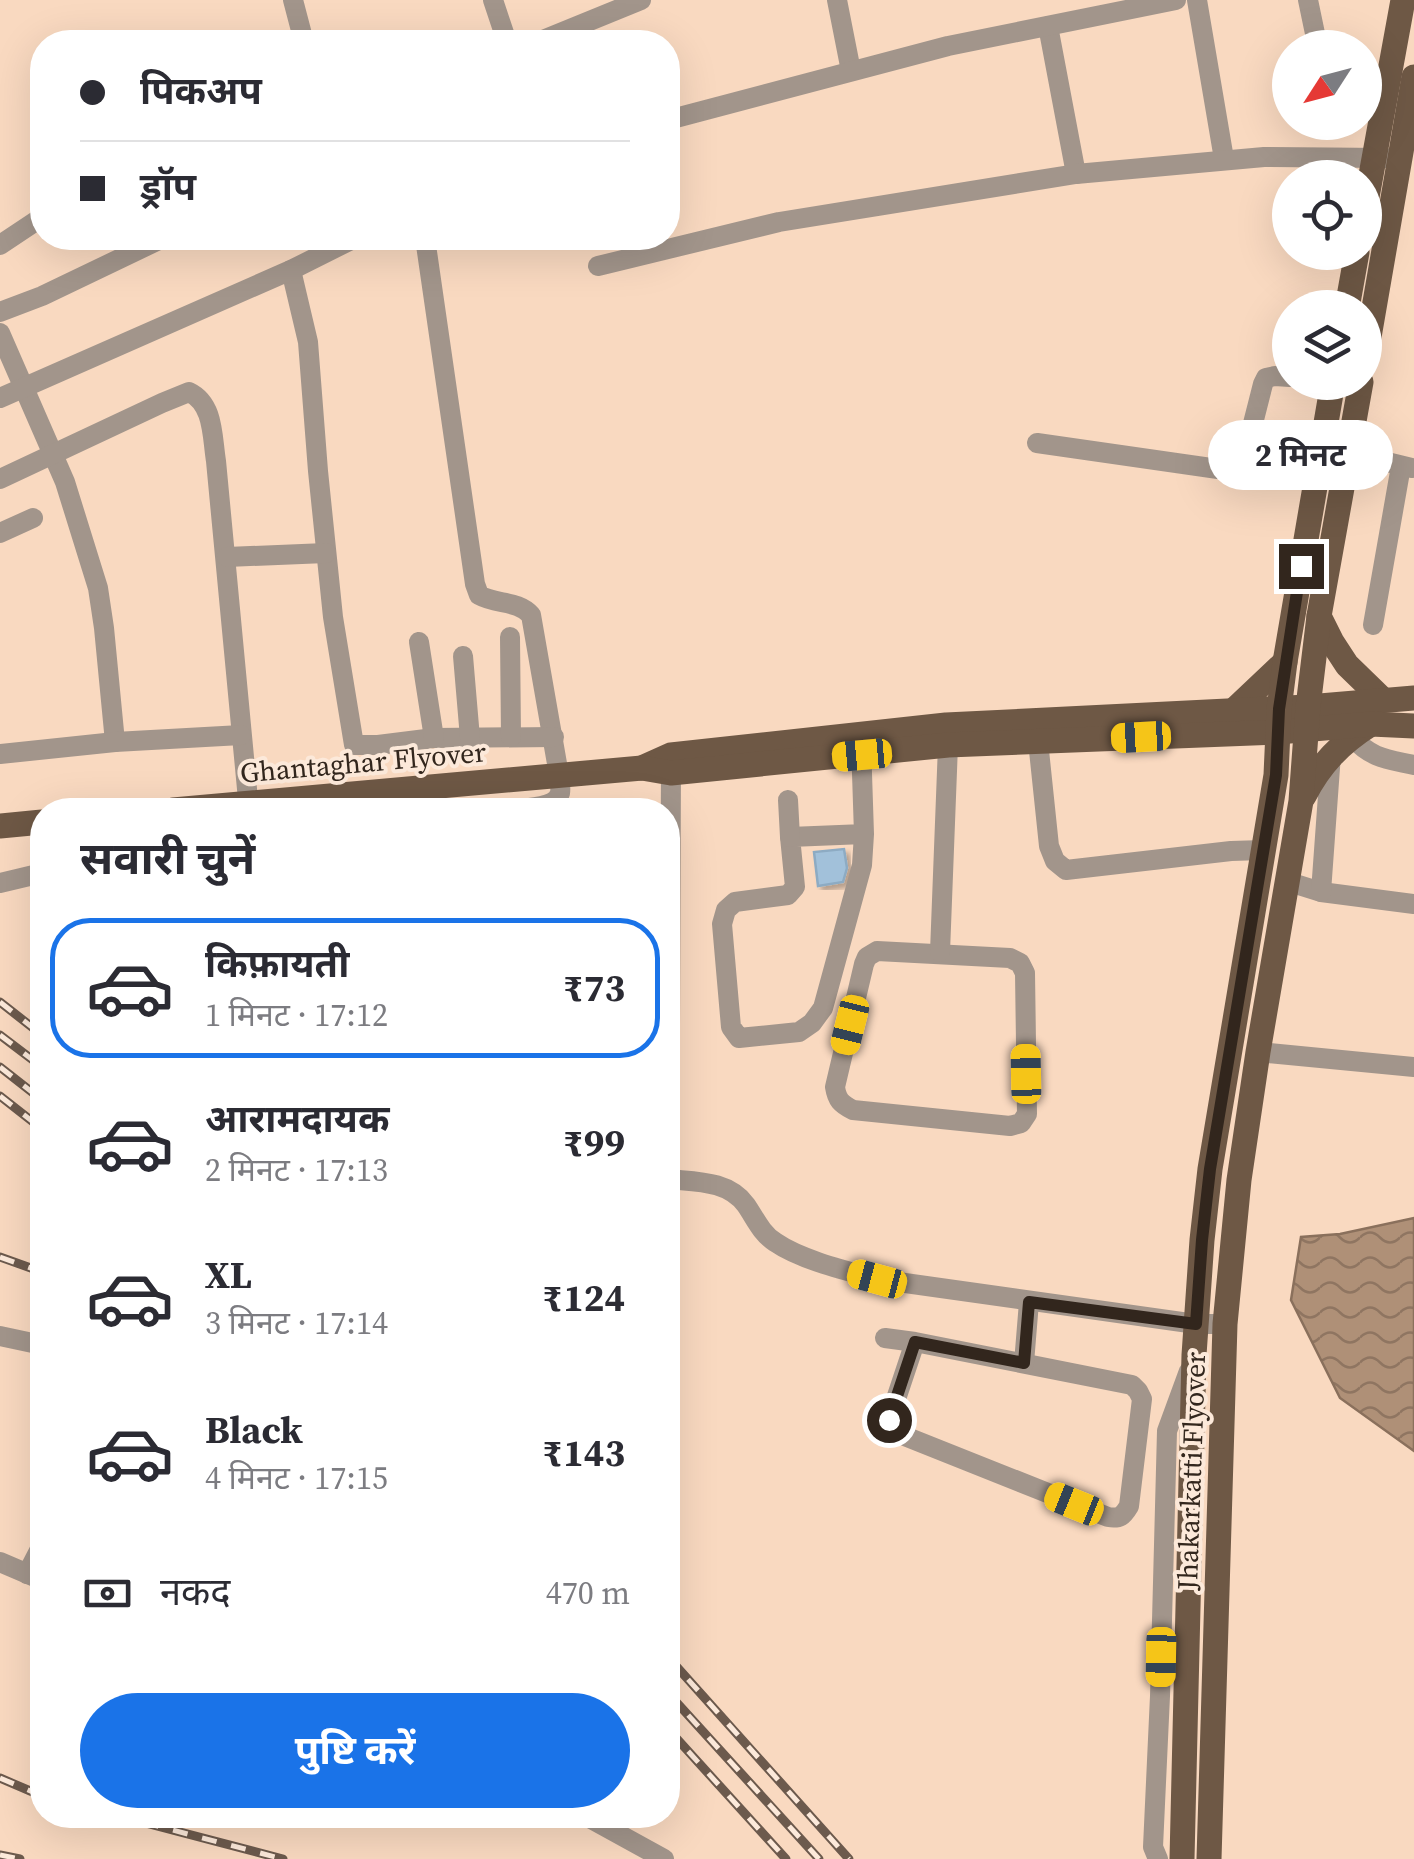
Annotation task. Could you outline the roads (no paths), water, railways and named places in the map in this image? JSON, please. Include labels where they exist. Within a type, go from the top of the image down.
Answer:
[{"type":"main road","points":[[1372,290],[1404,0]]},
{"type":"main road","points":[[1382,168],[1410,121],[1414,77]]},
{"type":"main road","name":"Jhakarkatti Flyover","points":[[1182,1859],[1194,1356],[1202,1240],[1210,1169],[1276,775],[1285,662],[1330,400]]},
{"type":"main road","name":"Jhakarkatti Flyover","points":[[1209,1859],[1225,1324],[1239,1180],[1301,801],[1320,616],[1358,400]]},
{"type":"main road","points":[[1320,616],[1347,666],[1382,699]]},
{"type":"main road","points":[[1233,711],[1285,662]]},
{"type":"main road","points":[[861,746],[1038,742],[1307,718],[1382,699],[1414,698]]},
{"type":"main road","points":[[861,746],[964,724],[1233,711],[1279,720]]},
{"type":"main road","points":[[1307,718],[1362,730],[1414,726]]},
{"type":"main road","points":[[1301,801],[1331,754],[1362,730]]},
{"type":"main road","name":"Ghantaghar Flyover","points":[[303,798],[861,746]]},
{"type":"main road","points":[[0,826],[30,823]]},
{"type":"street","points":[[293,0],[301,30]]},
{"type":"street","points":[[494,0],[503,30]]},
{"type":"street","points":[[567,30],[641,0]]},
{"type":"street","points":[[837,0],[851,70]]},
{"type":"street","points":[[680,117],[948,46],[1048,26],[1119,6],[1176,0]]},
{"type":"street","points":[[1197,0],[1224,159]]},
{"type":"street","points":[[1308,0],[1314,30]]},
{"type":"street","points":[[1048,26],[1076,174]]},
{"type":"street","points":[[680,239],[1076,174],[1224,159],[1386,158]]},
{"type":"street","points":[[0,245],[30,225]]},
{"type":"street","points":[[0,312],[138,250]]},
{"type":"street","points":[[0,398],[331,250]]},
{"type":"street","points":[[428,250],[476,584],[479,594],[492,602],[515,604],[532,614],[554,737],[552,775],[560,793],[558,798]]},
{"type":"street","points":[[598,266],[632,250]]},
{"type":"street","points":[[291,270],[308,342],[333,617],[354,745],[434,738],[554,737]]},
{"type":"street","points":[[0,332],[65,482],[98,588],[114,742]]},
{"type":"street","points":[[1037,443],[1218,470],[1230,468],[1240,464],[1245,455],[1263,384],[1272,377]]},
{"type":"street","points":[[0,479],[189,392],[201,398],[208,412],[214,445],[248,798]]},
{"type":"street","points":[[1350,453],[1408,467],[1373,625]]},
{"type":"street","points":[[0,533],[33,518]]},
{"type":"street","points":[[227,557],[326,553]]},
{"type":"street","points":[[510,638],[511,737]]},
{"type":"street","points":[[419,642],[434,738]]},
{"type":"street","points":[[463,656],[470,738]]},
{"type":"street","points":[[1362,730],[1364,750],[1414,765]]},
{"type":"street","points":[[0,754],[114,742],[241,735]]},
{"type":"street","points":[[1038,742],[1049,846],[1055,861],[1066,870],[1263,850]]},
{"type":"street","points":[[940,952],[948,745]]},
{"type":"street","points":[[788,800],[795,887],[788,895],[735,902],[726,910],[722,924],[731,1027],[739,1038],[799,1032],[823,1008],[862,865],[861,746]]},
{"type":"street","points":[[1320,892],[1331,754]]},
{"type":"street","points":[[670,798],[671,764]]},
{"type":"street","points":[[790,837],[864,834]]},
{"type":"street","points":[[0,883],[30,876]]},
{"type":"street","points":[[1289,882],[1320,892],[1414,904]]},
{"type":"street","points":[[877,951],[940,952],[1010,958],[1020,963],[1025,973],[1027,1114],[1021,1124],[853,1110],[837,1099],[835,1087],[867,957],[877,951]]},
{"type":"street","points":[[1258,1052],[1414,1067]]},
{"type":"street","points":[[680,1181],[726,1188],[738,1196],[765,1234],[776,1242],[837,1268],[877,1279],[1196,1324],[1225,1324]]},
{"type":"street","points":[[1024,1363],[1029,1302]]},
{"type":"street","points":[[0,1336],[30,1342]]},
{"type":"street","points":[[884,1338],[915,1342],[1132,1385],[1142,1399],[1128,1506],[1123,1516],[1108,1517],[892,1428],[889,1420],[915,1342]]},
{"type":"street","points":[[1158,1859],[1153,1846],[1167,1432],[1194,1356]]},
{"type":"street","points":[[0,1562],[30,1575]]},
{"type":"street","points":[[608,1828],[664,1859]]},
{"type":"water","points":[[1414,1218],[1414,1451],[1340,1398],[1291,1300],[1301,1237],[1340,1234]]},
{"type":"railway","points":[[0,1002],[30,1026]]},
{"type":"railway","points":[[0,1035],[30,1058]]},
{"type":"railway","points":[[0,1067],[30,1091]]},
{"type":"railway","points":[[0,1096],[30,1120]]},
{"type":"railway","points":[[0,1257],[30,1268]]},
{"type":"railway","points":[[680,1670],[849,1859]]},
{"type":"railway","points":[[680,1706],[819,1859]]},
{"type":"railway","points":[[680,1742],[786,1859]]},
{"type":"railway","points":[[0,1778],[30,1791]]},
{"type":"railway","points":[[165,1828],[283,1859]]},
{"type":"railway","points":[[0,1855],[20,1859]]}]
